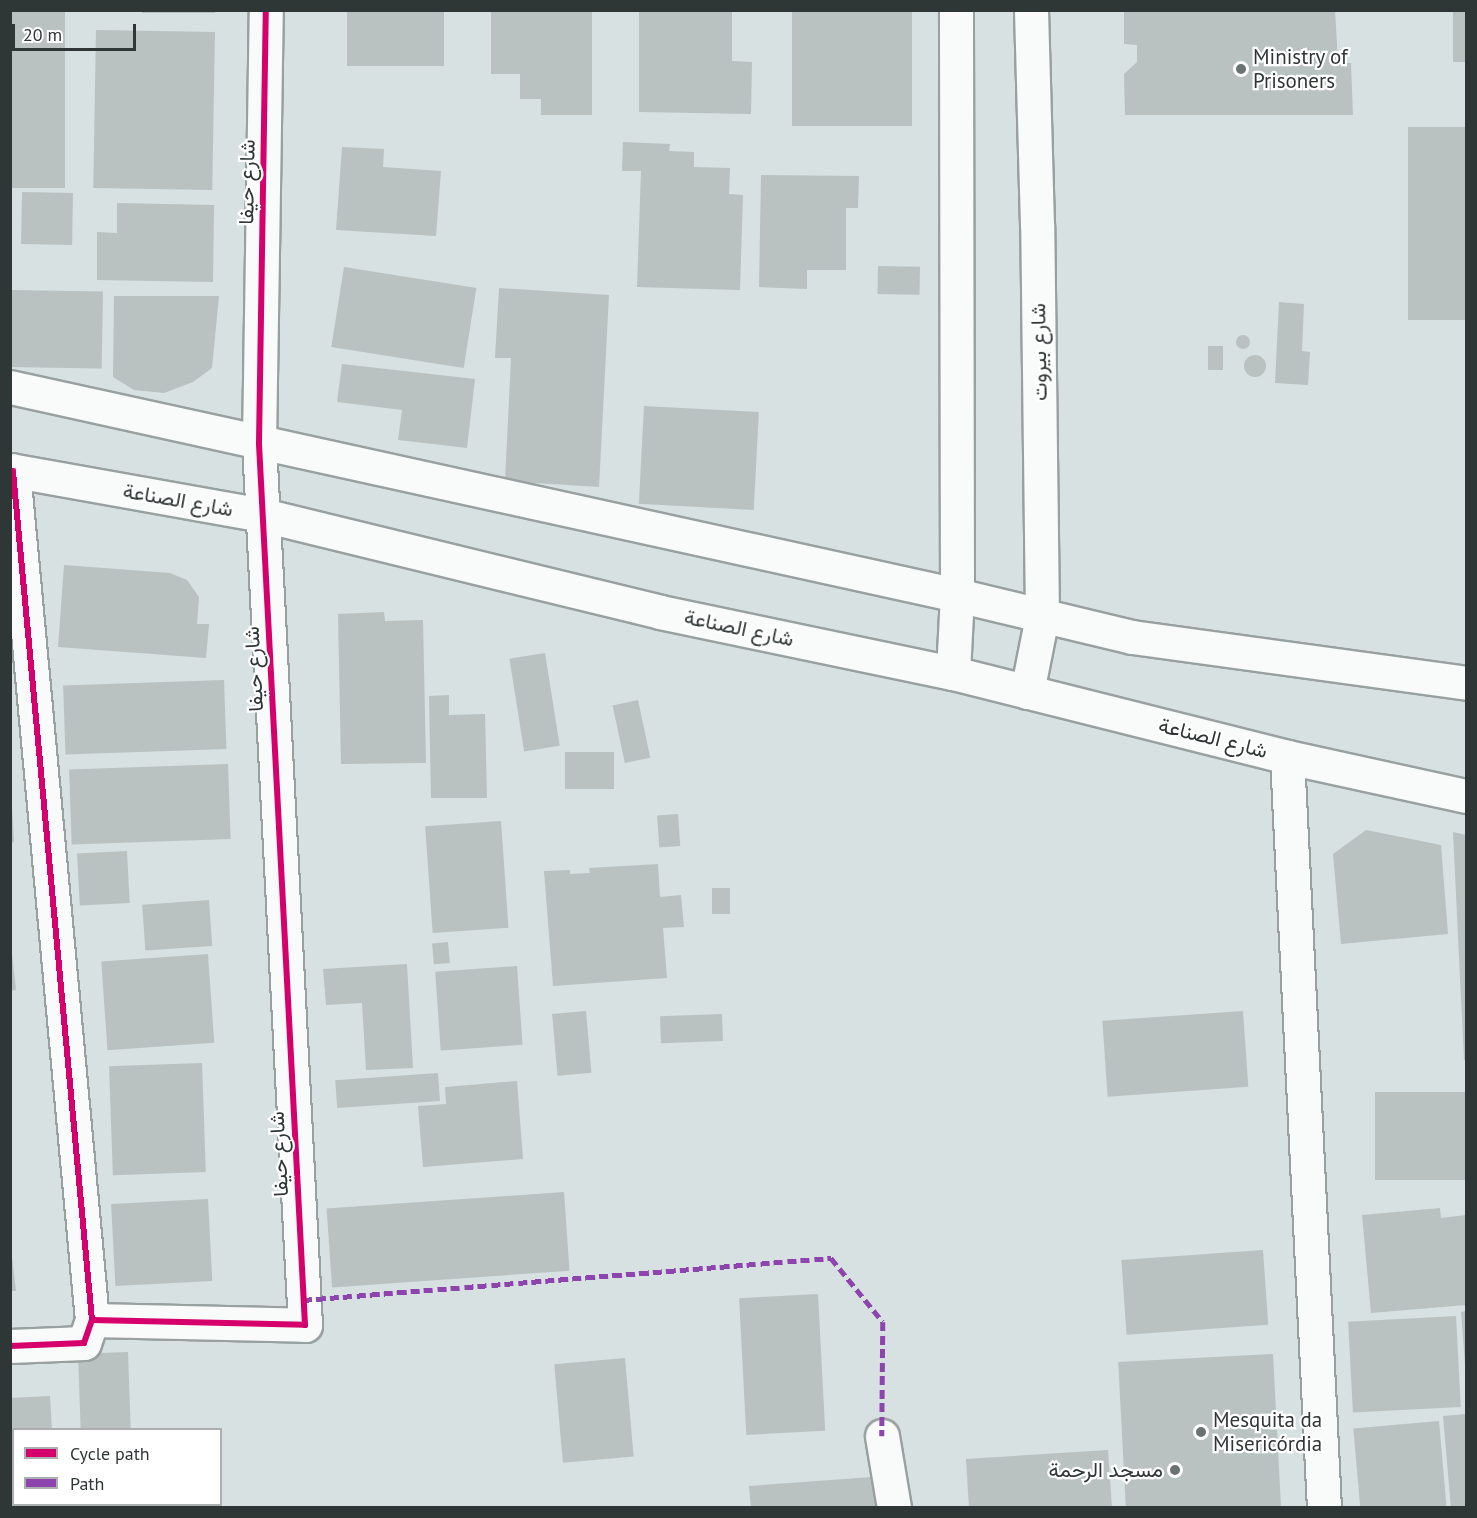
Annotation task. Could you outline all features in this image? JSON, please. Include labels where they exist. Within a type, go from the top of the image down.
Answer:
[{"type":"main road","name":"شارع حيفا","points":[[92,1320],[305,1325],[259,443],[266,10]]},
{"type":"main road","points":[[953,673],[957,596],[956,10]]},
{"type":"main road","name":"شارع بيروت","points":[[1027,692],[1041,616],[1037,225],[1031,10]]},
{"type":"main road","points":[[10,387],[957,596],[1132,637],[1467,683]]},
{"type":"main road","points":[[10,1346],[84,1343],[92,1320],[12,470]]},
{"type":"main road","name":"شارع الصناعة","points":[[12,470],[263,515],[660,612],[953,673],[1287,757],[1467,796]]},
{"type":"main road","points":[[1287,757],[1324,1508]]},
{"type":"main road","points":[[882,1436],[894,1508]]},
{"type":"building","points":[[10,10],[65,10],[65,188],[10,188]]},
{"type":"building","points":[[142,10],[215,10],[215,13],[142,13]]},
{"type":"building","points":[[347,10],[444,10],[444,66],[347,66]]},
{"type":"building","points":[[491,10],[592,12],[592,115],[541,115],[541,99],[520,99],[520,74],[491,74]]},
{"type":"building","points":[[639,10],[732,10],[732,61],[752,62],[751,114],[639,112]]},
{"type":"building","points":[[792,10],[912,10],[912,126],[792,126]]},
{"type":"building","name":"Ministry of Prisoners","points":[[1124,10],[1335,10],[1338,62],[1351,63],[1353,115],[1125,115],[1124,74],[1137,62],[1137,45],[1124,44]]},
{"type":"building","points":[[1453,10],[1466,10],[1466,62],[1453,62]]},
{"type":"building","points":[[96,30],[215,32],[212,190],[93,188]]},
{"type":"building","points":[[1408,127],[1466,127],[1466,320],[1408,320]]},
{"type":"building","points":[[623,142],[670,144],[669,151],[694,152],[694,167],[730,168],[729,194],[743,195],[740,290],[637,287],[641,171],[622,171]]},
{"type":"building","points":[[342,147],[384,149],[383,167],[441,171],[436,236],[336,230]]},
{"type":"building","points":[[761,175],[859,176],[858,208],[846,208],[846,270],[807,270],[807,289],[759,287]]},
{"type":"building","points":[[22,192],[73,193],[72,245],[21,244]]},
{"type":"building","points":[[117,203],[214,205],[213,282],[97,280],[97,232],[117,233]]},
{"type":"building","points":[[878,266],[920,267],[920,295],[878,294]]},
{"type":"building","points":[[344,267],[476,288],[464,368],[331,347]]},
{"type":"building","points":[[499,288],[609,295],[599,487],[505,481],[511,358],[495,358]]},
{"type":"building","points":[[10,290],[103,292],[102,369],[10,367]]},
{"type":"building","points":[[114,296],[219,296],[212,368],[193,382],[164,393],[134,390],[113,377]]},
{"type":"building","points":[[1279,302],[1304,304],[1302,351],[1310,352],[1308,385],[1275,383]]},
{"type":"building","points":[[1240,335],[1246,335],[1250,342],[1246,349],[1240,349],[1236,345],[1236,339]]},
{"type":"building","points":[[1208,346],[1223,346],[1223,370],[1208,370]]},
{"type":"building","points":[[1255,355],[1263,358],[1266,366],[1263,374],[1255,377],[1247,374],[1244,366],[1247,358]]},
{"type":"building","points":[[342,364],[475,379],[467,448],[398,440],[402,410],[337,402]]},
{"type":"building","points":[[644,406],[759,412],[754,510],[639,504]]},
{"type":"building","points":[[64,565],[170,573],[187,580],[199,597],[197,624],[209,624],[206,658],[58,647]]},
{"type":"building","points":[[384,612],[385,621],[423,620],[426,763],[341,764],[338,614]]},
{"type":"building","points":[[545,653],[560,746],[524,751],[509,659]]},
{"type":"building","points":[[224,680],[226,749],[66,755],[63,686]]},
{"type":"building","points":[[449,695],[449,715],[485,714],[487,798],[431,798],[429,696]]},
{"type":"building","points":[[638,700],[650,758],[625,763],[613,705]]},
{"type":"building","points":[[565,752],[614,752],[614,789],[565,789]]},
{"type":"building","points":[[228,764],[231,839],[72,845],[69,770]]},
{"type":"building","points":[[10,807],[12,807],[14,842],[10,843]]},
{"type":"building","points":[[678,814],[680,846],[659,847],[657,815]]},
{"type":"building","points":[[501,821],[508,928],[433,933],[425,826]]},
{"type":"building","points":[[1366,830],[1441,845],[1448,934],[1341,944],[1333,854]]},
{"type":"building","points":[[1453,832],[1466,835],[1466,1060],[1464,1060]]},
{"type":"building","points":[[127,851],[130,903],[80,906],[77,854]]},
{"type":"building","points":[[658,864],[660,897],[681,895],[684,927],[663,928],[667,978],[553,986],[544,871],[570,870],[570,874],[590,873],[589,868]]},
{"type":"building","points":[[712,888],[730,888],[730,914],[712,914]]},
{"type":"building","points":[[209,900],[212,946],[145,951],[142,905]]},
{"type":"building","points":[[10,937],[16,990],[10,991]]},
{"type":"building","points":[[448,942],[450,963],[434,964],[432,943]]},
{"type":"building","points":[[208,954],[214,1043],[107,1050],[101,961]]},
{"type":"building","points":[[407,964],[413,1068],[366,1070],[362,1003],[326,1005],[323,969]]},
{"type":"building","points":[[517,966],[523,1045],[441,1051],[435,972]]},
{"type":"building","points":[[586,1011],[591,1073],[558,1076],[552,1014]]},
{"type":"building","points":[[1243,1011],[1248,1087],[1108,1097],[1102,1021]]},
{"type":"building","points":[[722,1014],[723,1041],[661,1043],[660,1016]]},
{"type":"building","points":[[202,1063],[206,1172],[113,1175],[109,1066]]},
{"type":"building","points":[[438,1073],[440,1101],[337,1108],[335,1080]]},
{"type":"building","points":[[517,1081],[523,1159],[423,1167],[418,1106],[446,1104],[445,1087]]},
{"type":"building","points":[[1375,1092],[1466,1092],[1466,1180],[1375,1180]]},
{"type":"building","points":[[564,1192],[570,1271],[332,1287],[327,1209]]},
{"type":"building","points":[[208,1199],[212,1281],[115,1286],[111,1204]]},
{"type":"building","points":[[1440,1208],[1441,1218],[1466,1215],[1466,1305],[1371,1313],[1362,1215]]},
{"type":"building","points":[[10,1240],[16,1291],[10,1291]]},
{"type":"building","points":[[1263,1250],[1268,1325],[1127,1335],[1121,1260]]},
{"type":"building","points":[[818,1294],[825,1431],[746,1435],[739,1298]]},
{"type":"building","points":[[1466,1311],[1466,1365],[1465,1365],[1461,1312]]},
{"type":"building","points":[[1456,1316],[1461,1407],[1353,1413],[1348,1322]]},
{"type":"building","points":[[128,1352],[131,1428],[81,1428],[78,1354]]},
{"type":"building","name":"Mesquita da Misericórdia","points":[[1273,1354],[1281,1508],[1126,1508],[1118,1362]]},
{"type":"building","points":[[625,1358],[634,1457],[563,1463],[554,1364]]},
{"type":"building","points":[[50,1396],[52,1428],[12,1428],[12,1506],[58,1506],[58,1508],[10,1508],[10,1398]]},
{"type":"building","points":[[1466,1414],[1466,1507],[1451,1508],[1443,1416]]},
{"type":"building","points":[[1439,1421],[1446,1506],[1360,1508],[1353,1428]]},
{"type":"building","points":[[1108,1450],[1112,1508],[969,1508],[966,1459]]},
{"type":"building","points":[[886,1476],[888,1508],[751,1508],[749,1486]]},
{"type":"building","points":[[85,1506],[138,1506],[138,1508],[85,1508]]},
{"type":"marked path","points":[[303,1300],[831,1258],[883,1322],[882,1436]]},
{"type":"cycle path","points":[[92,1320],[305,1325],[259,443],[266,10]]},
{"type":"cycle path","points":[[10,1346],[84,1343],[92,1320],[13,471]]},
{"type":"place","name":"Ministry of Prisoners","points":[[1241,69]]},
{"type":"place","name":"Mesquita da Misericórdia","points":[[1201,1432]]},
{"type":"place","name":"مسجد الرحمة","points":[[1175,1470]]}]
